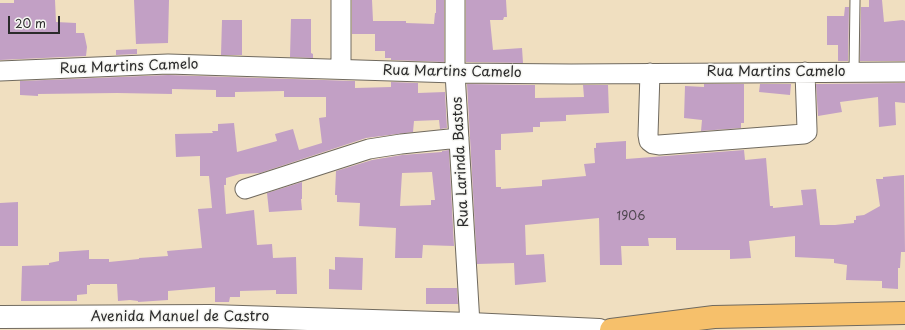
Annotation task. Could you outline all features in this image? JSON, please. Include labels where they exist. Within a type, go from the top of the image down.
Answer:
[{"type":"highway","points":[[611,330],[714,317],[905,313]]},
{"type":"street","points":[[341,0],[341,69]]},
{"type":"street","name":"Rua Larinda Bastos","points":[[455,0],[455,72],[470,324]]},
{"type":"street","name":"Rua Martins Camelo","points":[[0,71],[168,64],[571,74],[905,72]]},
{"type":"street","points":[[650,73],[648,135],[649,141],[653,144],[660,145],[804,134],[807,132],[806,72]]},
{"type":"street","points":[[245,189],[369,149],[459,138]]},
{"type":"street","name":"Avenida Manuel de Castro","points":[[0,317],[210,316],[470,324],[599,330]]},
{"type":"lane","points":[[854,72],[855,0]]},
{"type":"building","points":[[14,0],[55,0],[56,22],[76,23],[76,33],[84,33],[87,47],[86,56],[0,60],[0,3],[14,3]]},
{"type":"building","points":[[134,0],[169,0],[168,43],[136,44]]},
{"type":"building","points":[[352,0],[372,0],[373,21],[406,21],[406,23],[434,24],[436,0],[444,0],[444,62],[391,60],[391,58],[385,58],[385,51],[375,51],[375,34],[352,34]]},
{"type":"building","points":[[466,0],[506,0],[507,17],[504,17],[503,20],[490,20],[493,50],[522,48],[523,63],[466,62]]},
{"type":"building","points":[[869,0],[882,0],[884,22],[905,21],[905,61],[860,61],[861,7],[869,7]]},
{"type":"building","points":[[845,7],[849,7],[848,61],[838,61],[838,45],[827,45],[827,16],[844,16]]},
{"type":"building","points":[[291,19],[311,19],[311,53],[313,54],[313,58],[290,57]]},
{"type":"building","points":[[222,20],[242,20],[242,55],[221,55]]},
{"type":"building","points":[[137,49],[137,54],[116,55],[116,50]]},
{"type":"building","points":[[168,75],[355,81],[355,88],[391,87],[391,82],[418,83],[418,93],[445,92],[447,128],[440,129],[439,120],[414,121],[413,132],[366,138],[260,173],[240,174],[226,178],[226,185],[224,185],[226,214],[254,210],[257,245],[272,244],[273,258],[296,257],[297,294],[276,294],[276,290],[240,291],[240,297],[230,297],[229,302],[215,302],[215,287],[168,291],[168,300],[138,302],[130,300],[118,301],[117,284],[90,284],[87,285],[87,294],[77,295],[77,301],[21,301],[22,266],[49,265],[49,263],[59,261],[59,252],[89,250],[89,259],[109,259],[109,262],[168,256],[167,251],[202,248],[198,209],[212,208],[209,176],[200,176],[200,156],[176,157],[175,134],[213,133],[212,131],[218,131],[218,124],[234,123],[237,152],[277,141],[275,134],[293,129],[299,150],[322,143],[319,118],[326,117],[326,97],[284,97],[284,91],[235,92],[235,97],[216,97],[216,90],[172,89],[172,94],[117,93],[38,94],[38,96],[20,95],[20,81]]},
{"type":"building","points":[[905,83],[905,103],[895,102],[896,125],[879,127],[878,97],[840,102],[842,112],[818,116],[816,84]]},
{"type":"building","points":[[467,84],[535,85],[535,98],[584,97],[583,85],[608,85],[609,113],[566,115],[566,121],[540,122],[540,127],[533,127],[533,132],[501,134],[501,150],[495,150],[496,187],[501,187],[501,189],[542,186],[542,180],[586,176],[584,164],[595,163],[594,148],[596,148],[596,143],[626,141],[626,159],[744,150],[745,160],[766,158],[770,206],[773,206],[773,208],[803,205],[801,190],[816,189],[820,225],[835,225],[854,223],[856,216],[864,215],[880,206],[876,179],[904,175],[905,252],[901,252],[900,268],[898,268],[898,289],[882,288],[882,281],[846,280],[847,265],[834,263],[834,259],[795,257],[795,236],[749,241],[751,258],[730,259],[730,250],[676,250],[676,238],[648,238],[649,246],[621,246],[622,265],[600,265],[599,218],[525,225],[526,255],[544,254],[546,282],[515,285],[514,263],[477,264]]},
{"type":"building","points":[[704,84],[744,84],[744,123],[741,123],[741,128],[701,131],[702,120],[684,118],[685,86],[704,87]]},
{"type":"building","points":[[760,84],[791,84],[790,95],[759,92]]},
{"type":"building","points":[[449,150],[454,246],[423,245],[422,258],[395,258],[396,228],[359,226],[360,203],[337,202],[337,195],[335,195],[336,171],[372,160]],"holes":[[[432,172],[435,200],[431,200],[431,205],[400,206],[402,173]]]},
{"type":"building","points":[[302,182],[302,210],[269,212],[267,193]]},
{"type":"building","points":[[18,202],[18,246],[0,246],[0,203]]},
{"type":"building","points":[[335,257],[363,258],[362,290],[329,289],[329,269],[335,270]]},
{"type":"building","points":[[426,288],[457,288],[458,304],[426,304]]}]
